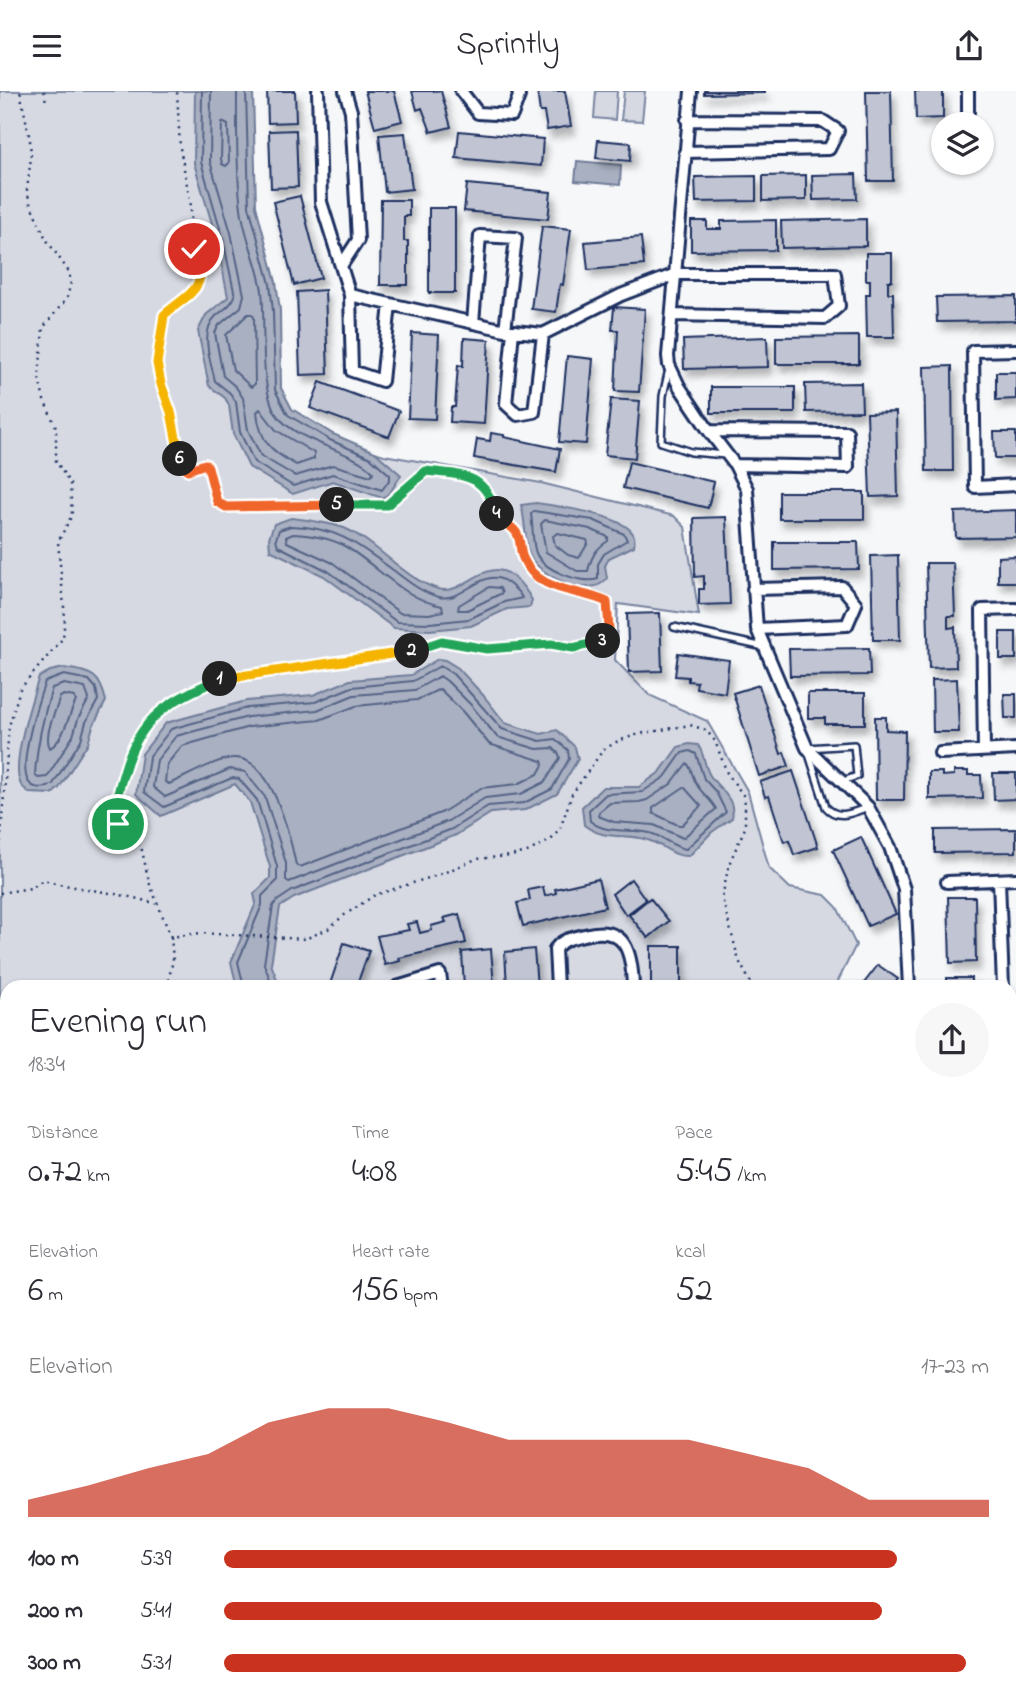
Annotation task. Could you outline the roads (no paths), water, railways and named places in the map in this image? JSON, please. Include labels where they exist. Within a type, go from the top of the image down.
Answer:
[{"type":"street","points":[[318,91],[321,202],[350,295],[352,371],[382,381],[390,304]]},
{"type":"street","points":[[341,266],[358,240],[351,111],[345,91]]},
{"type":"street","points":[[461,91],[478,113],[512,115],[519,96],[518,91]]},
{"type":"street","points":[[691,91],[669,365],[679,386],[735,465],[747,489],[757,628],[807,748],[868,807],[890,847],[904,889],[909,980]]},
{"type":"street","points":[[968,91],[968,112]]},
{"type":"street","points":[[685,152],[829,149],[838,131],[823,121],[687,120]]},
{"type":"street","points":[[473,323],[480,236],[516,239],[506,404],[518,415],[534,412],[543,334]]},
{"type":"street","points":[[350,295],[473,323],[543,334],[621,295],[676,274],[835,274],[839,306],[825,319],[672,316]]},
{"type":"street","points":[[1016,349],[973,351],[975,487],[1016,485]]},
{"type":"street","points":[[709,431],[847,432],[848,467],[735,465]]},
{"type":"street","points":[[753,589],[842,587],[856,604],[847,625],[757,628]]},
{"type":"street","points":[[984,750],[982,610],[1016,609]]},
{"type":"street","points":[[940,753],[1016,749]]},
{"type":"street","points":[[947,883],[1016,879]]},
{"type":"street","points":[[999,880],[1003,980]]},
{"type":"street","points":[[557,980],[555,949],[562,941],[597,932],[615,934],[628,948],[633,980]]},
{"type":"street","points":[[420,980],[439,974],[440,980]]},
{"type":"lane","points":[[669,365],[663,396],[661,442],[691,452],[727,456]]},
{"type":"lane","points":[[674,627],[764,647]]},
{"type":"lane","points":[[843,781],[857,776],[854,745],[807,748],[830,812],[846,815],[868,807]]},
{"type":"water","points":[[195,91],[253,91],[256,206],[276,282],[280,310],[281,388],[292,409],[333,434],[375,452],[401,475],[390,493],[382,498],[333,481],[293,494],[249,467],[233,434],[229,405],[225,398],[209,386],[198,331],[206,315],[228,297],[216,237],[194,163]]},
{"type":"water","points":[[577,161],[621,165],[620,185],[575,181]]},
{"type":"water","points":[[536,503],[613,520],[632,533],[634,546],[609,558],[605,566],[607,578],[600,584],[590,587],[565,583],[542,570],[529,554],[521,505]]},
{"type":"water","points":[[291,518],[344,528],[368,542],[413,577],[438,589],[449,590],[482,573],[494,570],[506,572],[518,581],[532,600],[530,607],[507,609],[471,626],[430,630],[394,628],[324,576],[270,550],[269,538],[274,524]]},
{"type":"water","points":[[438,659],[445,660],[458,668],[505,723],[541,734],[557,730],[575,747],[578,759],[557,794],[525,810],[491,813],[456,835],[294,898],[280,907],[271,964],[277,980],[235,980],[231,962],[256,903],[254,894],[270,878],[270,867],[250,802],[235,784],[161,816],[136,794],[142,754],[166,723],[246,701],[313,695],[350,680],[411,675]]},
{"type":"water","points":[[64,668],[92,675],[100,684],[106,701],[93,726],[88,743],[59,788],[52,794],[29,793],[21,785],[18,776],[20,748],[27,716],[39,677]]},
{"type":"water","points":[[698,745],[709,773],[730,800],[733,811],[732,818],[712,832],[689,856],[675,853],[644,839],[601,834],[584,825],[582,807],[603,787],[639,787],[660,772],[678,747]]}]
